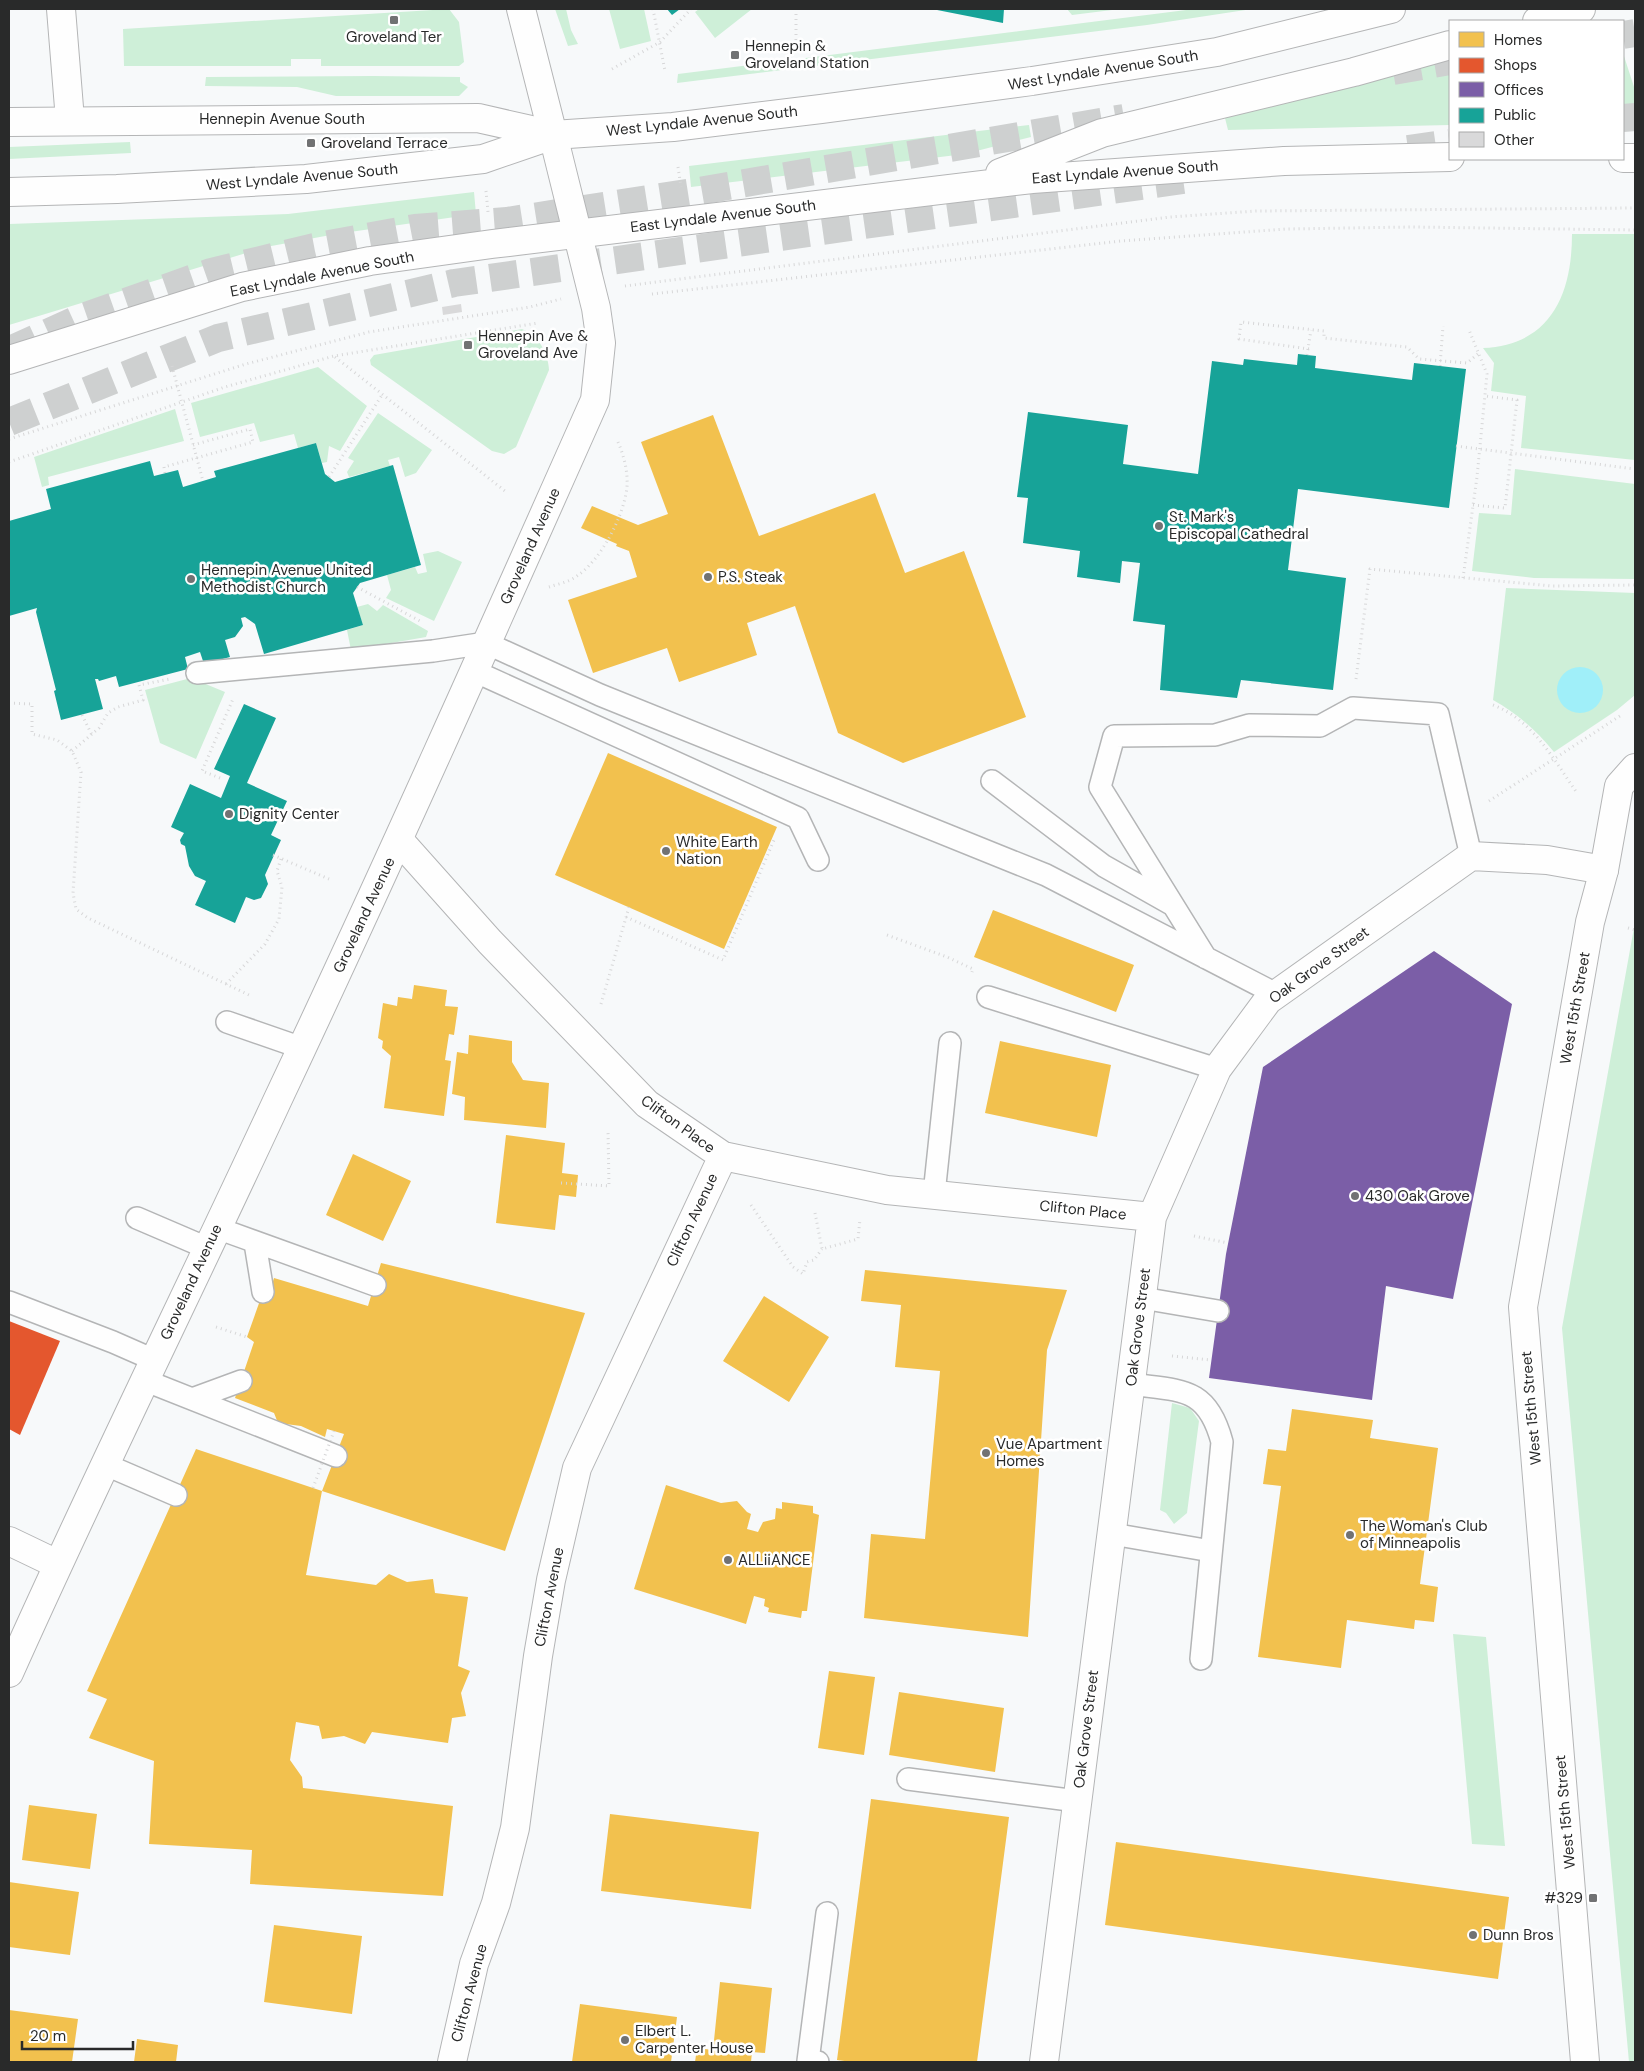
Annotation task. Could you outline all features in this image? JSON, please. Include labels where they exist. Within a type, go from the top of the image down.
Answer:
[{"type":"street","points":[[61,9],[70,120]]},
{"type":"street","points":[[521,9],[553,135]]},
{"type":"street","name":"West Lyndale Avenue South","points":[[9,192],[117,190],[306,180],[482,159],[553,135],[673,127],[1013,84],[1217,52],[1391,9]]},
{"type":"street","points":[[1541,20],[1581,9]]},
{"type":"street","points":[[971,185],[1102,133],[1354,72],[1449,45]]},
{"type":"street","name":"Hennepin Avenue South","points":[[9,122],[478,118],[553,135]]},
{"type":"street","name":"Groveland Avenue","points":[[9,1673],[57,1564],[302,1048],[398,840],[595,400],[602,343],[596,308],[553,135]]},
{"type":"street","name":"East Lyndale Avenue South","points":[[9,360],[242,287],[370,261],[578,233],[971,185],[1205,165],[1449,157]]},
{"type":"street","name":"West 15th Street","points":[[1586,2062],[1522,1307],[1590,922],[1604,870],[1619,786],[1635,768]]},
{"type":"street","name":"Clifton Place","points":[[398,840],[490,942],[647,1104],[723,1156],[887,1190],[1152,1217]]},
{"type":"street","points":[[1471,856],[1547,860],[1604,870]]},
{"type":"street","name":"Oak Grove Street","points":[[1044,2062],[1152,1217],[1217,1069],[1268,1000],[1471,856]]},
{"type":"street","name":"Clifton Avenue","points":[[452,2062],[474,1964],[496,1903],[515,1828],[538,1656],[551,1580],[578,1468],[723,1156]]},
{"type":"street","points":[[9,1541],[57,1564]]},
{"type":"lane","points":[[197,673],[433,651],[486,643],[600,695],[1046,876],[1276,994]]},
{"type":"lane","points":[[474,671],[798,818],[818,860]]},
{"type":"lane","points":[[1206,958],[1100,787],[1114,736],[1215,735],[1249,725],[1320,726],[1352,708],[1438,714],[1471,856]]},
{"type":"lane","points":[[992,781],[1104,866],[1176,907]]},
{"type":"lane","points":[[988,997],[1217,1069]]},
{"type":"lane","points":[[227,1022],[302,1048]]},
{"type":"lane","points":[[934,1194],[950,1043]]},
{"type":"lane","points":[[137,1218],[212,1238],[255,1243],[374,1285]]},
{"type":"lane","points":[[255,1243],[263,1292]]},
{"type":"lane","points":[[1142,1298],[1218,1311]]},
{"type":"lane","points":[[9,1302],[149,1370],[192,1399],[336,1456]]},
{"type":"lane","points":[[192,1399],[241,1381]]},
{"type":"lane","points":[[1130,1384],[1186,1392],[1204,1402],[1216,1421],[1222,1442],[1201,1659]]},
{"type":"lane","points":[[104,1464],[176,1494]]},
{"type":"lane","points":[[1112,1534],[1212,1551]]},
{"type":"lane","points":[[908,1779],[1077,1801]]},
{"type":"lane","points":[[818,2062],[808,2061],[827,1913]]},
{"type":"path","points":[[653,9],[665,71]]},
{"type":"path","points":[[612,70],[660,42],[691,9]]},
{"type":"path","points":[[796,9],[796,54]]},
{"type":"path","points":[[678,167],[681,188]]},
{"type":"path","points":[[486,190],[488,212]]},
{"type":"path","points":[[652,282],[1170,217],[1256,211],[1635,208]]},
{"type":"path","points":[[652,294],[1111,242],[1276,230],[1412,227],[1635,230]]},
{"type":"path","points":[[9,439],[74,420],[177,385],[369,332],[530,307]]},
{"type":"path","points":[[1309,349],[1239,339],[1241,322],[1324,331],[1324,338],[1407,347],[1419,359],[1467,363],[1479,353]]},
{"type":"path","points":[[9,462],[182,402],[334,356],[538,323]]},
{"type":"path","points":[[1440,366],[1443,326]]},
{"type":"path","points":[[1307,355],[1311,330]]},
{"type":"path","points":[[1463,578],[1486,396],[1487,374],[1469,330]]},
{"type":"path","points":[[334,356],[505,491]]},
{"type":"path","points":[[172,366],[203,481]]},
{"type":"path","points":[[329,478],[382,395]]},
{"type":"path","points":[[1473,505],[1505,508],[1512,453],[1517,400],[1486,396]]},
{"type":"path","points":[[165,473],[164,467],[253,442],[250,429],[194,445]]},
{"type":"path","points":[[549,587],[576,577],[594,562],[612,531],[620,514],[627,487],[624,458],[618,442]]},
{"type":"path","points":[[1456,446],[1635,469]]},
{"type":"path","points":[[1352,708],[1370,569],[1552,586],[1635,585]]},
{"type":"path","points":[[358,587],[420,621]]},
{"type":"path","points":[[220,778],[202,770],[246,668]]},
{"type":"path","points":[[72,751],[99,728],[108,713],[118,707],[143,700],[139,685],[197,673]]},
{"type":"path","points":[[9,704],[32,704],[32,734],[57,740],[72,751],[80,772],[73,893],[76,910],[88,918],[253,997]]},
{"type":"path","points":[[1493,706],[1518,719],[1542,743],[1577,793]]},
{"type":"path","points":[[82,715],[92,735]]},
{"type":"path","points":[[1485,803],[1620,716]]},
{"type":"path","points":[[626,918],[723,960],[776,834]]},
{"type":"path","points":[[273,855],[329,879]]},
{"type":"path","points":[[226,984],[265,944],[279,919],[282,887],[277,871],[281,859]]},
{"type":"path","points":[[601,1004],[629,907]]},
{"type":"path","points":[[1628,928],[1635,930]]},
{"type":"path","points":[[887,935],[947,956],[973,969]]},
{"type":"path","points":[[561,1183],[609,1186],[608,1131]]},
{"type":"path","points":[[751,1205],[793,1267],[803,1274],[807,1262],[814,1260],[822,1249],[858,1240],[860,1223]]},
{"type":"path","points":[[816,1213],[822,1249]]},
{"type":"path","points":[[1194,1236],[1228,1243]]},
{"type":"path","points":[[216,1328],[247,1337]]},
{"type":"path","points":[[1172,1356],[1211,1360]]},
{"type":"path","points":[[313,1488],[334,1431]]},
{"type":"green space","points":[[449,9],[459,22],[464,62],[459,66],[321,66],[321,59],[291,59],[291,66],[124,66],[123,29]]},
{"type":"green space","points":[[555,9],[566,9],[571,30],[578,44],[568,46]]},
{"type":"green space","points":[[609,9],[644,9],[651,41],[620,49]]},
{"type":"green space","points":[[699,9],[752,9],[715,38],[695,12]]},
{"type":"green space","points":[[1067,9],[1120,9],[1072,15]]},
{"type":"green space","points":[[1194,9],[1252,9],[1147,25],[677,83],[678,74]]},
{"type":"green space","points":[[1624,56],[1635,90],[1635,123],[1633,126],[1624,127]]},
{"type":"green space","points":[[1449,60],[1449,125],[1228,130],[1225,118]]},
{"type":"green space","points":[[206,77],[460,77],[460,82],[468,87],[459,96],[336,96],[297,87],[205,86]]},
{"type":"green space","points":[[1029,125],[1031,137],[965,154],[691,187],[689,166]]},
{"type":"green space","points":[[130,142],[131,153],[9,159],[9,147]]},
{"type":"green space","points":[[474,192],[476,214],[336,234],[266,247],[9,325],[9,224],[288,214]]},
{"type":"green space","points":[[1572,234],[1635,234],[1635,460],[1521,448],[1526,396],[1491,391],[1494,363],[1483,348],[1506,345],[1526,337],[1541,326],[1553,312],[1562,296],[1568,277]]},
{"type":"green space","points":[[522,329],[538,341],[547,357],[549,370],[516,447],[504,454],[492,451],[371,365],[370,360],[374,355]]},
{"type":"green space","points":[[318,367],[367,406],[340,451],[329,446],[327,462],[322,463],[316,443],[298,448],[294,434],[260,442],[254,423],[200,437],[191,403]]},
{"type":"green space","points":[[175,409],[184,441],[48,477],[49,485],[42,487],[34,457]]},
{"type":"green space","points":[[378,413],[432,450],[416,473],[405,477],[399,457],[388,460],[390,466],[349,477],[347,472],[354,461],[348,458]]},
{"type":"green space","points":[[1515,469],[1635,484],[1635,579],[1534,578],[1472,571],[1479,513],[1511,515]]},
{"type":"green space","points":[[438,551],[462,562],[434,621],[386,598],[391,590],[387,575],[415,567],[418,574],[427,572],[423,554]]},
{"type":"green space","points":[[1506,588],[1635,593],[1635,695],[1617,710],[1554,752],[1526,723],[1493,700]]},
{"type":"green space","points":[[368,604],[377,611],[383,605],[428,631],[426,637],[351,650],[347,630],[363,625],[357,607]]},
{"type":"green space","points":[[191,678],[225,692],[196,759],[160,743],[145,690]]},
{"type":"green space","points":[[1635,922],[1635,2062],[1629,2062],[1562,1328]]},
{"type":"green space","points":[[1172,1403],[1190,1408],[1199,1421],[1187,1513],[1174,1524],[1166,1513],[1160,1510]]},
{"type":"green space","points":[[1453,1634],[1486,1637],[1505,1846],[1472,1844]]},
{"type":"water","points":[[1576,667],[1584,667],[1593,671],[1599,677],[1603,690],[1599,703],[1593,709],[1584,713],[1576,713],[1567,709],[1561,703],[1557,694],[1557,686],[1561,677],[1567,671]]},
{"type":"building: Homes","points":[[713,415],[759,536],[875,493],[905,573],[964,551],[1026,717],[903,763],[838,733],[795,606],[747,623],[757,655],[679,682],[667,648],[593,673],[568,600],[637,577],[629,551],[581,528],[592,506],[638,525],[668,514],[641,442]]},
{"type":"building: Homes","name":"White Earth Nation","points":[[608,753],[777,827],[724,949],[555,875]]},
{"type":"building: Homes","points":[[993,910],[1134,965],[1116,1012],[974,957]]},
{"type":"building: Homes","points":[[414,985],[447,990],[445,1006],[458,1007],[454,1035],[449,1034],[445,1060],[451,1061],[444,1116],[384,1108],[391,1056],[382,1048],[383,1041],[378,1038],[383,1003],[397,1006],[398,997],[412,999]]},
{"type":"building: Homes","points":[[469,1035],[512,1041],[512,1062],[523,1080],[549,1083],[546,1128],[464,1120],[465,1097],[452,1094],[457,1052],[468,1054]]},
{"type":"building: Homes","points":[[1000,1041],[1111,1065],[1097,1137],[985,1113]]},
{"type":"building: Homes","points":[[506,1135],[565,1143],[562,1173],[578,1175],[576,1197],[559,1195],[555,1230],[496,1223]]},
{"type":"building: Homes","points":[[353,1154],[411,1181],[383,1241],[326,1215]]},
{"type":"building: Homes","points":[[381,1263],[585,1313],[505,1551],[322,1491],[344,1434],[327,1429],[325,1437],[301,1426],[278,1423],[274,1413],[235,1398],[254,1342],[247,1337],[263,1292],[270,1291],[274,1278],[368,1306]]},
{"type":"building: Homes","name":"Vue Apartment Homes","points":[[865,1270],[1067,1290],[1047,1350],[1028,1637],[864,1618],[871,1534],[925,1539],[940,1371],[895,1367],[901,1305],[861,1301]]},
{"type":"building: Homes","points":[[764,1296],[829,1337],[789,1402],[723,1361]]},
{"type":"building: Homes","name":"The Woman's Club of Minneapolis","points":[[1292,1409],[1373,1420],[1370,1438],[1438,1448],[1420,1584],[1438,1587],[1434,1622],[1415,1620],[1414,1629],[1347,1620],[1341,1668],[1258,1657],[1281,1486],[1263,1484],[1268,1449],[1286,1451]]},
{"type":"building: Homes","points":[[196,1449],[322,1491],[306,1575],[376,1585],[389,1574],[407,1582],[433,1579],[435,1593],[468,1597],[458,1666],[470,1671],[461,1693],[466,1716],[452,1718],[448,1743],[372,1732],[365,1744],[344,1736],[322,1739],[319,1726],[296,1722],[290,1760],[302,1777],[303,1788],[453,1806],[443,1896],[250,1884],[252,1850],[149,1844],[154,1761],[89,1738],[107,1699],[87,1691]]},
{"type":"building: Homes","name":"ALLiiANCE","points":[[666,1485],[721,1503],[737,1501],[751,1514],[747,1529],[758,1532],[763,1522],[775,1519],[776,1508],[782,1509],[782,1502],[813,1506],[813,1513],[819,1515],[807,1611],[802,1611],[801,1618],[768,1612],[769,1608],[764,1606],[765,1599],[754,1596],[746,1624],[634,1589]]},
{"type":"building: Homes","points":[[829,1671],[875,1677],[864,1755],[818,1748]]},
{"type":"building: Homes","points":[[899,1692],[1004,1708],[995,1772],[889,1755]]},
{"type":"building: Homes","points":[[871,1799],[1009,1817],[977,2062],[852,2062],[837,2060]]},
{"type":"building: Homes","points":[[29,1805],[97,1814],[90,1869],[22,1860]]},
{"type":"building: Homes","points":[[610,1814],[759,1832],[751,1909],[601,1891]]},
{"type":"building: Homes","points":[[1116,1842],[1509,1897],[1498,1979],[1105,1925]]},
{"type":"building: Homes","points":[[9,1882],[79,1892],[70,1955],[9,1947]]},
{"type":"building: Homes","points":[[274,1925],[362,1936],[352,2014],[264,2002]]},
{"type":"building: Homes","points":[[720,1982],[772,1988],[765,2053],[752,2052],[751,2062],[695,2062],[697,2048],[713,2050]]},
{"type":"building: Homes","name":"Elbert L. Carpenter House","points":[[580,2004],[677,2017],[671,2062],[572,2062]]},
{"type":"building: Homes","points":[[9,2010],[78,2019],[72,2062],[9,2062]]},
{"type":"building: Homes","points":[[137,2039],[178,2045],[176,2062],[134,2062]]},
{"type":"building: Shops","points":[[9,1321],[60,1341],[20,1435],[9,1429]]},
{"type":"building: Offices","name":"430 Oak Grove","points":[[1434,951],[1512,1004],[1453,1299],[1386,1286],[1372,1400],[1209,1378],[1226,1254],[1263,1067]]},
{"type":"building: Public","points":[[667,9],[680,9],[672,15]]},
{"type":"building: Public","points":[[932,9],[1004,9],[1003,23]]},
{"type":"building: Public","name":"St. Mark's Episcopal Cathedral","points":[[1298,354],[1316,356],[1315,368],[1412,380],[1414,363],[1466,369],[1449,508],[1298,489],[1288,570],[1346,578],[1333,690],[1241,680],[1237,698],[1160,690],[1165,625],[1133,621],[1140,563],[1122,561],[1120,583],[1077,577],[1080,551],[1023,543],[1028,498],[1017,497],[1028,412],[1128,425],[1123,464],[1198,474],[1212,361],[1243,365],[1244,359],[1297,365]]},
{"type":"building: Public","name":"Hennepin Avenue United Methodist Church","points":[[316,443],[325,474],[335,482],[393,465],[421,565],[360,583],[353,593],[363,625],[264,654],[255,624],[245,617],[241,618],[243,626],[235,637],[225,640],[230,657],[204,664],[200,652],[185,657],[188,669],[119,687],[116,676],[99,681],[95,679],[103,709],[61,720],[54,691],[56,690],[36,612],[37,608],[9,616],[9,521],[51,509],[46,489],[150,461],[154,476],[178,470],[183,487],[216,477],[214,471]]},
{"type":"building: Public","name":"Dignity Center","points":[[244,704],[276,718],[247,783],[287,801],[271,835],[281,840],[265,875],[268,884],[261,898],[254,900],[246,897],[235,923],[195,905],[206,881],[195,876],[189,866],[185,846],[181,844],[180,840],[184,833],[171,827],[190,784],[221,798],[230,776],[214,769]]},
{"type":"building: Other","points":[[461,304],[462,312],[443,315],[442,307]]},
{"type":"tunnel","points":[[1624,35],[1635,33]]},
{"type":"tunnel","points":[[1393,71],[1449,61]]},
{"type":"tunnel","points":[[1624,118],[1635,117]]},
{"type":"tunnel","points":[[10,350],[80,318],[211,272],[314,247],[415,228],[507,221],[693,192],[1124,118]]},
{"type":"tunnel","points":[[1408,149],[1449,143]]},
{"type":"tunnel","points":[[9,422],[218,338],[454,283],[1197,178]]},
{"type":"place","name":"Groveland Ter","points":[[394,20]]},
{"type":"place","name":"Hennepin & Groveland Station","points":[[735,55]]},
{"type":"place","name":"Groveland Terrace","points":[[311,143]]},
{"type":"place","name":"Hennepin Ave & Groveland Ave","points":[[468,345]]},
{"type":"place","name":"St. Mark's Episcopal Cathedral","points":[[1159,526]]},
{"type":"place","name":"P.S. Steak","points":[[708,577]]},
{"type":"place","name":"Hennepin Avenue United Methodist Church","points":[[191,579]]},
{"type":"place","name":"Dignity Center","points":[[229,814]]},
{"type":"place","name":"White Earth Nation","points":[[666,851]]},
{"type":"place","name":"430 Oak Grove","points":[[1355,1196]]},
{"type":"place","name":"Vue Apartment Homes","points":[[986,1453]]},
{"type":"place","name":"The Woman's Club of Minneapolis","points":[[1350,1535]]},
{"type":"place","name":"ALLiiANCE","points":[[728,1560]]},
{"type":"place","name":"#329","points":[[1593,1898]]},
{"type":"place","name":"Dunn Bros","points":[[1473,1935]]},
{"type":"place","name":"Elbert L. Carpenter House","points":[[625,2040]]}]
